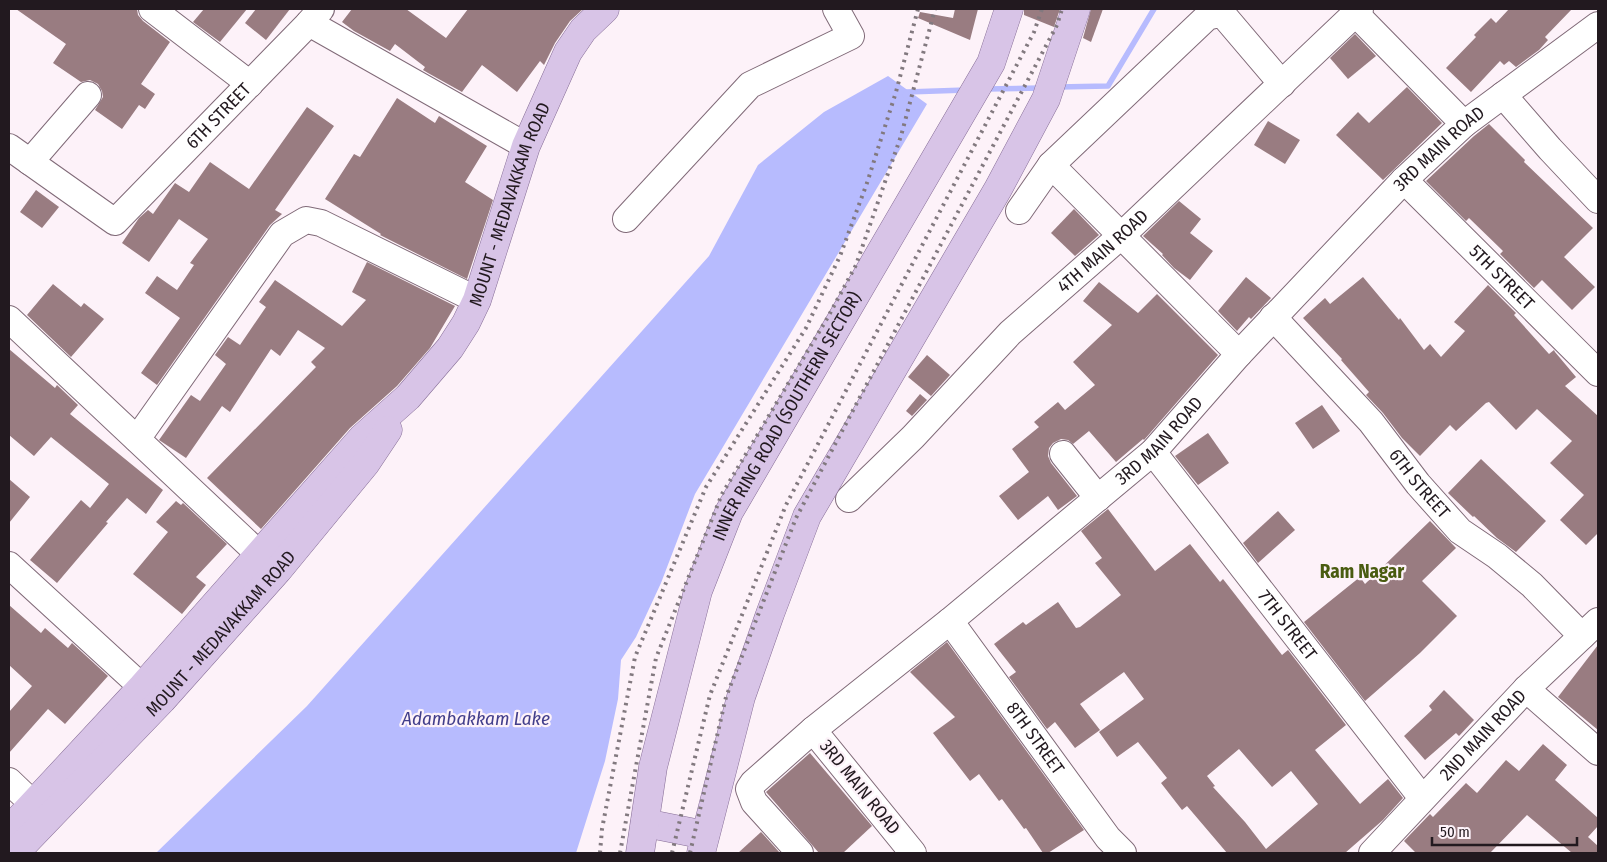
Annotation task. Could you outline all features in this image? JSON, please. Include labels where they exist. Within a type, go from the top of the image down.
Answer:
[{"type":"main road","name":"MOUNT - MEDAVAKKAM ROAD","points":[[9,830],[142,687],[366,463],[408,397],[450,348],[466,323],[477,300],[526,146],[568,52],[583,30],[605,9]]},
{"type":"main road","name":"INNER RING ROAD (SOUTHERN SECTOR)","points":[[640,853],[653,767],[698,591],[729,512],[991,63],[1009,9]]},
{"type":"main road","points":[[645,823],[703,844],[741,697],[807,516],[1002,181],[1046,100],[1073,21]]},
{"type":"main road","name":"MOUNT - MEDAVAKKAM ROAD","points":[[15,853],[162,700],[267,564]]},
{"type":"street","points":[[152,9],[250,84]]},
{"type":"street","points":[[626,218],[750,85],[851,36],[836,9]]},
{"type":"street","points":[[1358,11],[1464,124]]},
{"type":"street","name":"4TH MAIN ROAD","points":[[849,499],[913,437],[1010,333],[1122,235],[1358,11]]},
{"type":"street","points":[[1019,211],[1051,165],[1208,17],[1219,14],[1225,17],[1282,84]]},
{"type":"street","points":[[315,16],[526,146]]},
{"type":"street","name":"6TH STREET","points":[[30,162],[115,222],[315,16]]},
{"type":"street","name":"3RD MAIN ROAD","points":[[911,853],[813,730],[950,621],[1153,452],[1273,317],[1404,180],[1464,124],[1598,25]]},
{"type":"street","points":[[9,147],[30,162],[88,95]]},
{"type":"street","points":[[1502,95],[1598,200]]},
{"type":"street","points":[[1051,165],[1239,354]]},
{"type":"street","name":"5TH STREET","points":[[1404,180],[1598,373]]},
{"type":"street","points":[[137,439],[282,234],[306,220],[321,223],[477,300]]},
{"type":"street","name":"6TH STREET","points":[[1273,317],[1371,422],[1418,484],[1460,531],[1497,556],[1590,629]]},
{"type":"street","points":[[9,320],[267,564]]},
{"type":"street","name":"7TH STREET","points":[[1153,452],[1422,798]]},
{"type":"street","points":[[1063,454],[1098,498]]},
{"type":"street","points":[[9,565],[142,687]]},
{"type":"street","name":"8TH STREET","points":[[950,621],[1108,838],[1122,853]]},
{"type":"street","name":"2ND MAIN ROAD","points":[[1381,850],[1422,798],[1526,689],[1590,629]]},
{"type":"street","points":[[1526,689],[1598,752]]},
{"type":"street","points":[[800,853],[754,802],[748,789],[813,730]]},
{"type":"street","points":[[9,781],[33,804]]},
{"type":"water","name":"Adambakkam Lake","points":[[888,76],[927,104],[695,494],[661,583],[636,637],[621,660],[618,699],[605,761],[576,853],[156,853],[307,706],[709,256],[758,165],[824,112]]},
{"type":"building","points":[[16,9],[137,9],[138,15],[143,21],[170,42],[141,84],[155,94],[145,109],[139,105],[122,129],[95,110],[103,97],[98,84],[90,80],[81,82],[53,63],[66,44]]},
{"type":"building","points":[[204,9],[247,9],[220,42],[193,22]]},
{"type":"building","points":[[256,9],[290,9],[266,40],[245,23]]},
{"type":"building","points":[[352,9],[406,9],[446,38],[468,9],[583,9],[570,21],[555,43],[544,65],[540,61],[517,92],[482,65],[462,92],[423,70],[425,67],[395,44],[390,51],[342,22]]},
{"type":"building","points":[[955,9],[978,9],[970,40],[918,18],[920,12],[953,18]]},
{"type":"building","points":[[1024,9],[1060,9],[1054,27],[1024,15]]},
{"type":"building","points":[[1091,9],[1103,9],[1091,42],[1083,38]]},
{"type":"building","points":[[1509,9],[1572,9],[1545,37],[1548,40],[1539,50],[1516,67],[1509,61],[1504,65],[1500,61],[1471,92],[1446,68],[1476,37],[1474,35],[1491,18],[1496,23]]},
{"type":"building","points":[[1355,34],[1376,56],[1348,79],[1330,58]]},
{"type":"building","points":[[1407,87],[1442,123],[1383,180],[1336,135],[1358,112],[1369,123]]},
{"type":"building","points":[[397,98],[435,123],[439,116],[487,146],[465,182],[493,200],[467,279],[380,235],[325,199],[354,154],[360,157]]},
{"type":"building","points":[[307,107],[334,126],[275,210],[282,214],[270,225],[157,385],[141,373],[180,318],[145,293],[157,276],[177,290],[194,265],[190,263],[208,239],[179,219],[149,262],[122,243],[139,218],[148,210],[153,214],[175,183],[189,192],[210,162],[249,189]]},
{"type":"building","points":[[1268,121],[1300,140],[1285,164],[1254,145]]},
{"type":"building","points":[[1489,124],[1525,160],[1524,162],[1593,228],[1564,257],[1595,287],[1572,310],[1542,280],[1534,288],[1500,254],[1503,251],[1469,218],[1466,221],[1426,181]]},
{"type":"building","points":[[36,190],[59,207],[42,228],[20,212]]},
{"type":"building","points":[[1179,201],[1201,219],[1190,233],[1213,251],[1190,280],[1174,268],[1163,254],[1143,236]]},
{"type":"building","points":[[1074,209],[1099,235],[1075,256],[1051,233]]},
{"type":"building","points":[[367,262],[455,306],[430,348],[397,386],[350,428],[261,529],[207,478],[316,367],[311,362],[325,348],[298,330],[280,356],[271,349],[230,412],[222,406],[186,458],[159,440],[191,395],[200,401],[226,364],[215,355],[228,337],[240,345],[266,307],[259,302],[275,280],[342,326],[366,300],[352,292]]},
{"type":"building","points":[[1246,277],[1271,298],[1251,319],[1249,317],[1237,331],[1218,311]]},
{"type":"building","points":[[1363,277],[1399,320],[1400,318],[1424,350],[1430,344],[1441,357],[1465,331],[1454,322],[1488,285],[1516,313],[1514,315],[1549,354],[1554,350],[1576,377],[1565,386],[1598,416],[1598,533],[1586,545],[1560,520],[1584,495],[1550,463],[1572,441],[1537,409],[1516,430],[1489,402],[1486,403],[1456,431],[1450,425],[1420,456],[1402,438],[1366,395],[1369,392],[1342,359],[1303,318],[1325,298],[1330,304]]},
{"type":"building","points":[[1099,282],[1138,313],[1157,294],[1218,355],[1144,440],[1116,462],[1089,431],[1073,444],[1068,440],[1061,439],[1053,443],[1049,448],[1048,456],[1051,463],[1077,496],[1058,510],[1048,496],[1018,520],[999,496],[1029,472],[1012,449],[1039,427],[1034,422],[1058,402],[1065,410],[1095,385],[1073,362],[1112,325],[1083,301]]},
{"type":"building","points":[[53,284],[81,307],[84,303],[104,319],[71,357],[27,315]]},
{"type":"building","points":[[9,349],[55,388],[57,385],[78,405],[70,414],[163,490],[146,514],[127,498],[57,583],[30,560],[81,500],[90,508],[109,484],[51,437],[34,456],[9,435]]},
{"type":"building","points":[[927,355],[950,375],[931,396],[908,377]]},
{"type":"building","points":[[920,394],[927,400],[912,416],[906,411]]},
{"type":"building","points":[[1322,405],[1340,431],[1313,449],[1295,423]]},
{"type":"building","points":[[1208,433],[1229,463],[1198,485],[1175,456]]},
{"type":"building","points":[[1481,459],[1546,521],[1516,552],[1497,538],[1448,493]]},
{"type":"building","points":[[9,479],[30,497],[9,523]]},
{"type":"building","points":[[176,501],[181,505],[183,503],[227,544],[196,577],[206,585],[182,614],[133,574],[168,532],[156,522]]},
{"type":"building","points":[[1108,509],[1155,571],[1190,544],[1220,582],[1223,579],[1282,655],[1288,650],[1346,725],[1315,750],[1360,804],[1388,779],[1403,798],[1383,820],[1345,853],[1227,853],[1187,806],[1182,810],[1161,783],[1167,778],[1138,742],[1117,757],[1099,732],[1144,699],[1124,672],[1080,704],[1100,730],[1075,748],[1055,722],[1047,729],[1009,677],[1016,672],[994,644],[1023,622],[1026,625],[1058,602],[1076,628],[1080,627],[1121,595],[1095,563],[1102,558],[1081,531]],"holes":[[[1239,749],[1272,787],[1291,771],[1318,804],[1266,849],[1245,822],[1213,787],[1215,786],[1207,776]]]},
{"type":"building","points":[[1278,511],[1295,530],[1258,563],[1243,543]]},
{"type":"building","points":[[1430,521],[1456,548],[1422,581],[1457,616],[1420,653],[1365,701],[1304,622],[1360,577],[1365,584]]},
{"type":"building","points":[[9,605],[41,633],[45,628],[68,648],[72,643],[108,676],[65,724],[48,709],[9,753],[9,712],[32,686],[9,665]]},
{"type":"building","points":[[947,642],[1084,830],[1048,853],[1043,853],[1026,828],[1024,829],[1002,799],[999,801],[979,774],[970,781],[933,733],[955,717],[910,672]]},
{"type":"building","points":[[1598,645],[1598,730],[1558,697]]},
{"type":"building","points":[[1444,690],[1474,720],[1459,736],[1456,733],[1425,760],[1404,736],[1432,710],[1429,706]]},
{"type":"building","points":[[1543,744],[1567,765],[1555,780],[1598,818],[1598,826],[1588,837],[1598,846],[1598,853],[1572,853],[1527,815],[1490,853],[1416,853],[1404,841],[1430,814],[1433,817],[1466,783],[1477,793],[1506,760],[1519,771]]},
{"type":"building","points":[[810,753],[872,826],[843,853],[819,853],[766,792]]},
{"type":"building","points":[[761,832],[780,853],[738,853]]},
{"type":"waterway","points":[[1058,87],[1108,86],[1154,9]]},
{"type":"waterway","points":[[986,89],[1041,88]]},
{"type":"waterway","points":[[905,95],[907,92],[966,90]]},
{"type":"railway","points":[[600,853],[602,829],[635,657],[706,487],[806,328],[840,256],[867,183],[896,92],[918,9]]},
{"type":"railway","points":[[620,853],[656,658],[722,494],[828,317],[856,265],[901,136],[935,9]]},
{"type":"railway","points":[[672,853],[710,695],[786,505],[1034,32],[1042,9]]},
{"type":"railway","points":[[690,853],[726,697],[796,518],[1057,25],[1062,9]]},
{"type":"district","name":"Ram Nagar","points":[[1362,571]]}]
